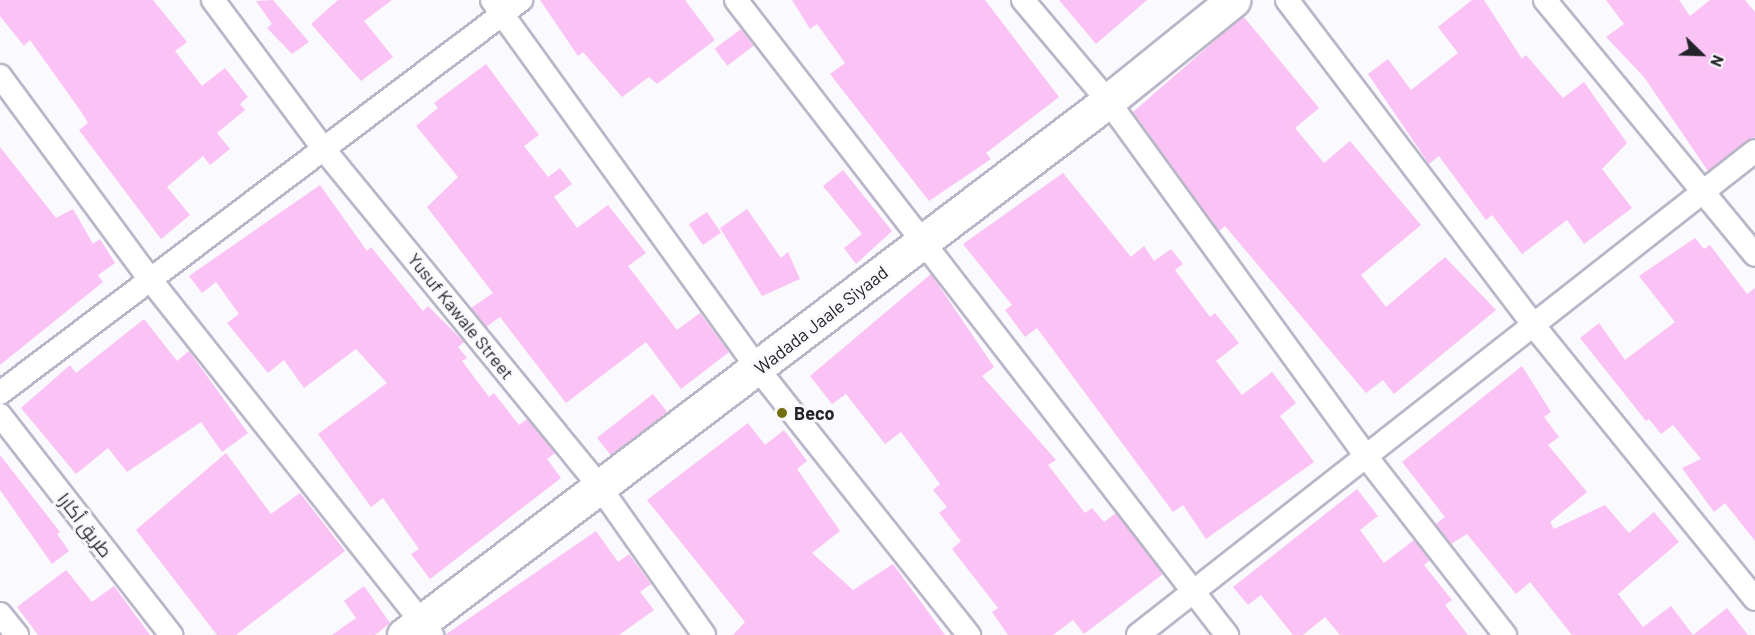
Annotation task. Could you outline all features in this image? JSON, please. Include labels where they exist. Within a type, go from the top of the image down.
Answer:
[{"type":"main road","name":"Wadada Jaale Siyaad","points":[[419,630],[599,486],[758,369],[1108,101],[1233,0]]},
{"type":"street","name":"Yusuf Kawale Street","points":[[213,0],[326,152],[599,486],[704,635]]},
{"type":"street","points":[[736,0],[926,239],[1227,635]]},
{"type":"street","points":[[1023,0],[1108,101],[1368,459],[1505,635]]},
{"type":"street","points":[[1287,0],[1534,326],[1755,599]]},
{"type":"street","points":[[1545,0],[1707,192],[1755,255]]},
{"type":"street","points":[[0,393],[149,278],[326,152],[506,5],[758,369],[969,635]]},
{"type":"street","points":[[0,76],[149,278],[419,630]]},
{"type":"street","points":[[1138,635],[1368,459],[1707,192],[1755,151]]},
{"type":"street","name":"طريق أكارا","points":[[0,415],[171,635]]},
{"type":"street","points":[[0,614],[16,635]]},
{"type":"building","points":[[0,0],[153,0],[187,42],[175,51],[202,86],[225,68],[248,97],[240,104],[245,110],[217,133],[230,149],[210,165],[203,156],[167,187],[190,215],[161,239],[79,130],[88,123],[30,40],[24,46],[0,16]]},
{"type":"building","points":[[273,0],[309,42],[292,54],[267,28],[272,24],[256,1]]},
{"type":"building","points":[[338,0],[392,0],[364,21],[393,57],[361,81],[311,24]]},
{"type":"building","points":[[540,0],[685,0],[715,40],[657,84],[649,77],[622,97],[583,52],[578,56]]},
{"type":"building","points":[[792,0],[985,0],[1059,97],[986,153],[991,159],[929,201],[830,74],[845,63],[817,24],[810,29]]},
{"type":"building","points":[[1059,0],[1147,0],[1096,44]]},
{"type":"building","points":[[1472,0],[1484,0],[1522,59],[1526,55],[1563,98],[1584,82],[1627,143],[1602,169],[1632,208],[1584,244],[1567,220],[1522,254],[1492,215],[1486,220],[1439,156],[1429,164],[1368,74],[1388,59],[1411,90],[1458,53],[1438,27]]},
{"type":"building","points":[[1606,0],[1679,0],[1690,16],[1710,0],[1745,0],[1755,12],[1755,137],[1708,171],[1644,77],[1606,37],[1624,24]]},
{"type":"building","points":[[1243,16],[1319,108],[1295,128],[1324,163],[1350,141],[1421,225],[1361,275],[1386,307],[1445,257],[1496,310],[1394,394],[1383,380],[1366,393],[1225,226],[1219,231],[1133,112]]},
{"type":"building","points":[[741,29],[754,46],[727,66],[715,49]]},
{"type":"building","points":[[486,64],[539,135],[524,146],[548,177],[560,168],[572,184],[554,197],[577,228],[608,205],[646,253],[628,266],[677,330],[700,313],[729,352],[681,389],[646,342],[566,403],[500,317],[486,327],[471,308],[493,293],[427,207],[458,177],[416,126],[438,108],[434,103]]},
{"type":"building","points":[[0,147],[56,218],[73,209],[93,244],[100,239],[115,263],[98,275],[103,282],[0,365]]},
{"type":"building","points":[[843,170],[892,231],[856,264],[844,248],[862,234],[823,186]]},
{"type":"building","points":[[1063,173],[1131,257],[1144,246],[1154,261],[1171,249],[1183,264],[1175,270],[1210,317],[1215,313],[1239,343],[1216,361],[1242,395],[1272,372],[1296,403],[1280,416],[1314,462],[1206,539],[1183,505],[1173,512],[1037,328],[1025,337],[1005,310],[1012,305],[963,244]]},
{"type":"building","points":[[320,185],[367,251],[371,247],[423,311],[428,306],[464,342],[458,347],[467,358],[462,361],[489,397],[494,393],[519,425],[527,419],[555,453],[547,459],[561,478],[430,579],[411,554],[419,549],[383,498],[371,507],[318,434],[387,383],[356,349],[304,388],[284,360],[268,373],[227,323],[239,314],[216,282],[202,293],[189,276]]},
{"type":"building","points":[[747,209],[781,258],[788,252],[800,279],[762,296],[720,228]]},
{"type":"building","points":[[707,212],[721,233],[703,245],[689,224]]},
{"type":"building","points":[[1695,238],[1704,249],[1710,245],[1747,294],[1755,288],[1755,541],[1725,503],[1714,512],[1682,468],[1701,459],[1673,425],[1661,434],[1649,419],[1646,421],[1580,338],[1599,323],[1625,360],[1675,322],[1639,276]]},
{"type":"building","points":[[931,274],[994,367],[982,376],[1056,460],[1048,465],[1085,513],[1092,508],[1104,522],[1116,513],[1163,574],[1084,634],[1073,620],[1053,635],[1008,635],[992,612],[998,608],[952,549],[961,541],[939,513],[947,507],[933,490],[940,484],[901,432],[885,444],[846,394],[832,404],[810,376]]},
{"type":"building","points":[[144,319],[177,361],[189,351],[248,433],[222,452],[201,422],[127,472],[108,448],[76,474],[21,408],[70,365],[76,373]]},
{"type":"building","points":[[1522,366],[1551,412],[1544,417],[1559,437],[1548,445],[1587,492],[1550,522],[1554,529],[1605,505],[1629,533],[1654,512],[1679,542],[1618,594],[1643,627],[1671,606],[1693,635],[1572,635],[1530,582],[1516,594],[1467,534],[1451,544],[1436,524],[1445,517],[1402,462]]},
{"type":"building","points":[[653,394],[667,412],[611,456],[597,438]]},
{"type":"building","points":[[748,423],[765,445],[784,430],[807,461],[797,469],[840,531],[812,553],[853,590],[893,564],[945,635],[733,635],[745,622],[647,500]]},
{"type":"building","points":[[226,453],[271,514],[300,493],[345,551],[236,635],[217,635],[136,530]]},
{"type":"building","points":[[0,455],[60,532],[57,534],[69,551],[52,564],[0,490]]},
{"type":"building","points":[[1357,489],[1378,516],[1360,530],[1384,563],[1414,540],[1430,560],[1424,565],[1452,600],[1445,605],[1468,635],[1340,635],[1325,617],[1303,635],[1293,635],[1261,595],[1248,605],[1233,587]]},
{"type":"building","points":[[596,531],[618,562],[629,554],[651,584],[640,592],[654,610],[619,635],[445,635]]},
{"type":"building","points":[[66,570],[92,602],[114,586],[150,635],[38,635],[17,607]]},
{"type":"building","points":[[364,586],[390,623],[375,635],[332,635],[356,618],[344,601]]},
{"type":"building","points":[[1727,608],[1748,635],[1693,635]]},
{"type":"place","name":"Beco","points":[[782,413]]}]
